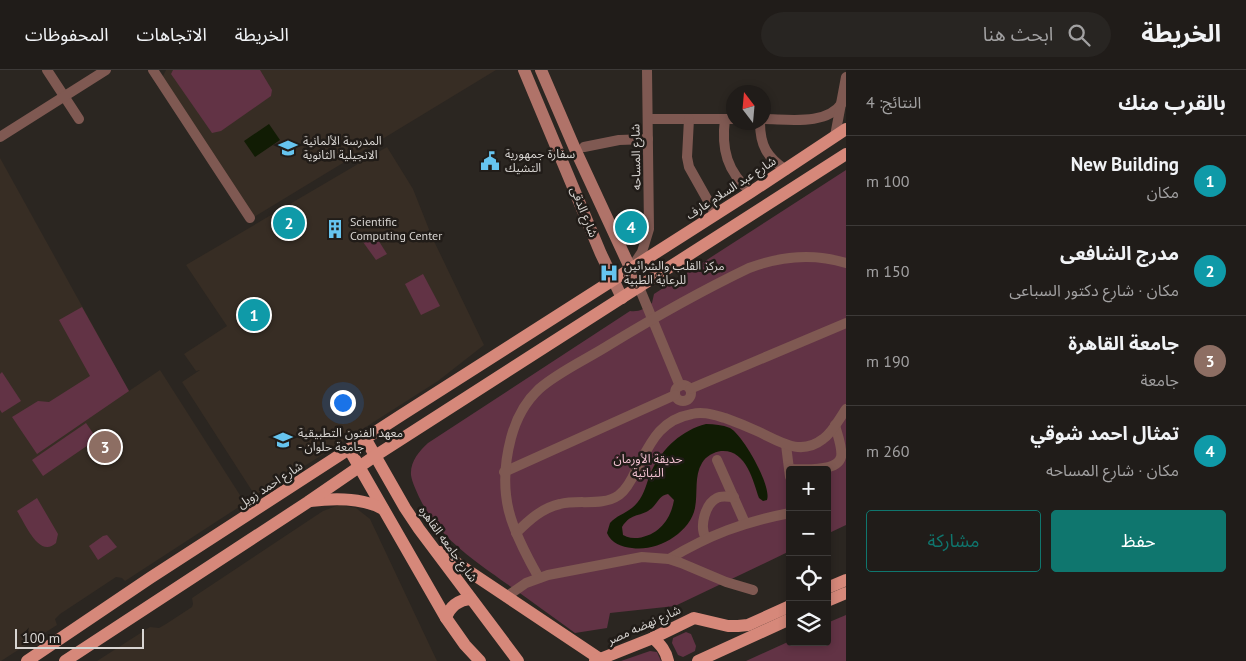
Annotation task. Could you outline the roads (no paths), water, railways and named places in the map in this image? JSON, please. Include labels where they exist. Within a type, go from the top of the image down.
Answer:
[{"type":"main road","name":"شارع الدقى","points":[[524,70],[601,254],[622,298]]},
{"type":"main road","name":"شارع الدقى","points":[[541,70],[639,287]]},
{"type":"main road","name":"شارع عبد السلام عارف","points":[[630,270],[841,133]]},
{"type":"main road","points":[[65,661],[281,520],[375,456],[846,152],[841,133]]},
{"type":"main road","name":"شارع احمد زويل","points":[[27,661],[150,578],[365,438],[630,270]]},
{"type":"main road","name":"شارع جامعه القاهره","points":[[365,438],[405,508],[431,546],[518,661]]},
{"type":"main road","points":[[349,449],[446,618],[480,661]]},
{"type":"main road","points":[[308,502],[335,499],[348,500],[374,504],[383,509]]},
{"type":"main road","points":[[270,501],[277,509],[281,520]]},
{"type":"main road","points":[[431,546],[597,660]]},
{"type":"main road","points":[[831,586],[846,580]]},
{"type":"main road","points":[[831,599],[846,592]]},
{"type":"main road","points":[[446,618],[455,604],[471,599]]},
{"type":"main road","name":"شارع نهضه مصر","points":[[597,660],[653,638],[694,618],[728,626],[748,625],[786,608]]},
{"type":"main road","points":[[698,661],[786,621]]},
{"type":"main road","points":[[653,638],[667,654],[668,661]]},
{"type":"street","points":[[47,70],[79,119]]},
{"type":"street","points":[[0,137],[106,70]]},
{"type":"street","points":[[153,70],[250,218]]},
{"type":"street","name":"شارع المساحه","points":[[630,270],[642,252],[649,229],[647,70]]},
{"type":"street","points":[[841,133],[842,103],[846,77]]},
{"type":"street","points":[[771,119],[822,117],[838,109],[842,103]]},
{"type":"street","points":[[648,119],[726,119]]},
{"type":"street","points":[[688,119],[687,157],[689,167],[716,215]]},
{"type":"street","points":[[726,130],[724,141],[731,168],[740,183],[751,192]]},
{"type":"street","points":[[760,130],[763,144],[772,161],[786,170]]},
{"type":"street","points":[[584,147],[619,140],[648,139]]},
{"type":"street","points":[[539,578],[516,532],[506,503],[504,472],[506,456],[516,424],[531,398],[550,381],[653,319],[735,274],[777,259],[807,256],[846,263]]},
{"type":"street","points":[[639,287],[682,390],[680,400],[687,400],[694,413]]},
{"type":"street","points":[[504,472],[682,390],[846,323]]},
{"type":"street","points":[[516,532],[538,513],[552,506],[568,502],[609,500],[618,495],[632,480],[658,432],[680,416],[705,413],[729,420],[796,448],[816,444],[824,438],[846,409]]},
{"type":"street","points":[[830,466],[837,463],[842,454],[835,425]]},
{"type":"street","points":[[786,445],[788,466]]},
{"type":"street","points":[[717,460],[745,523]]},
{"type":"street","points":[[706,538],[702,523],[712,502],[720,497],[734,497]]},
{"type":"street","points":[[669,559],[706,538],[745,523],[786,514]]},
{"type":"street","points":[[506,597],[526,583],[539,578],[642,557],[669,559],[688,565],[726,582],[753,590]]},
{"type":"place","name":"المدرسة الألمانية الانجيلية الثانوية","points":[[288,148]]},
{"type":"place","name":"سفارة جمهورية التشيك","points":[[490,161]]},
{"type":"place","name":"مدرج الشافعى","points":[[289,223]]},
{"type":"place","name":"تمثال احمد شوقي","points":[[631,227]]},
{"type":"place","name":"Scientific Computing Center","points":[[335,229]]},
{"type":"place","name":"مركز القلب والشرائين للرعاية الطبية","points":[[609,273]]},
{"type":"place","name":"New Building","points":[[254,315]]},
{"type":"place","name":"معهد الفنون التطبيقية - جامعة حلوان","points":[[283,440]]},
{"type":"place","name":"جامعة القاهرة","points":[[105,447]]},
{"type":"park label","name":"حديقة الأورمان النباتية","points":[[648,466]]}]
